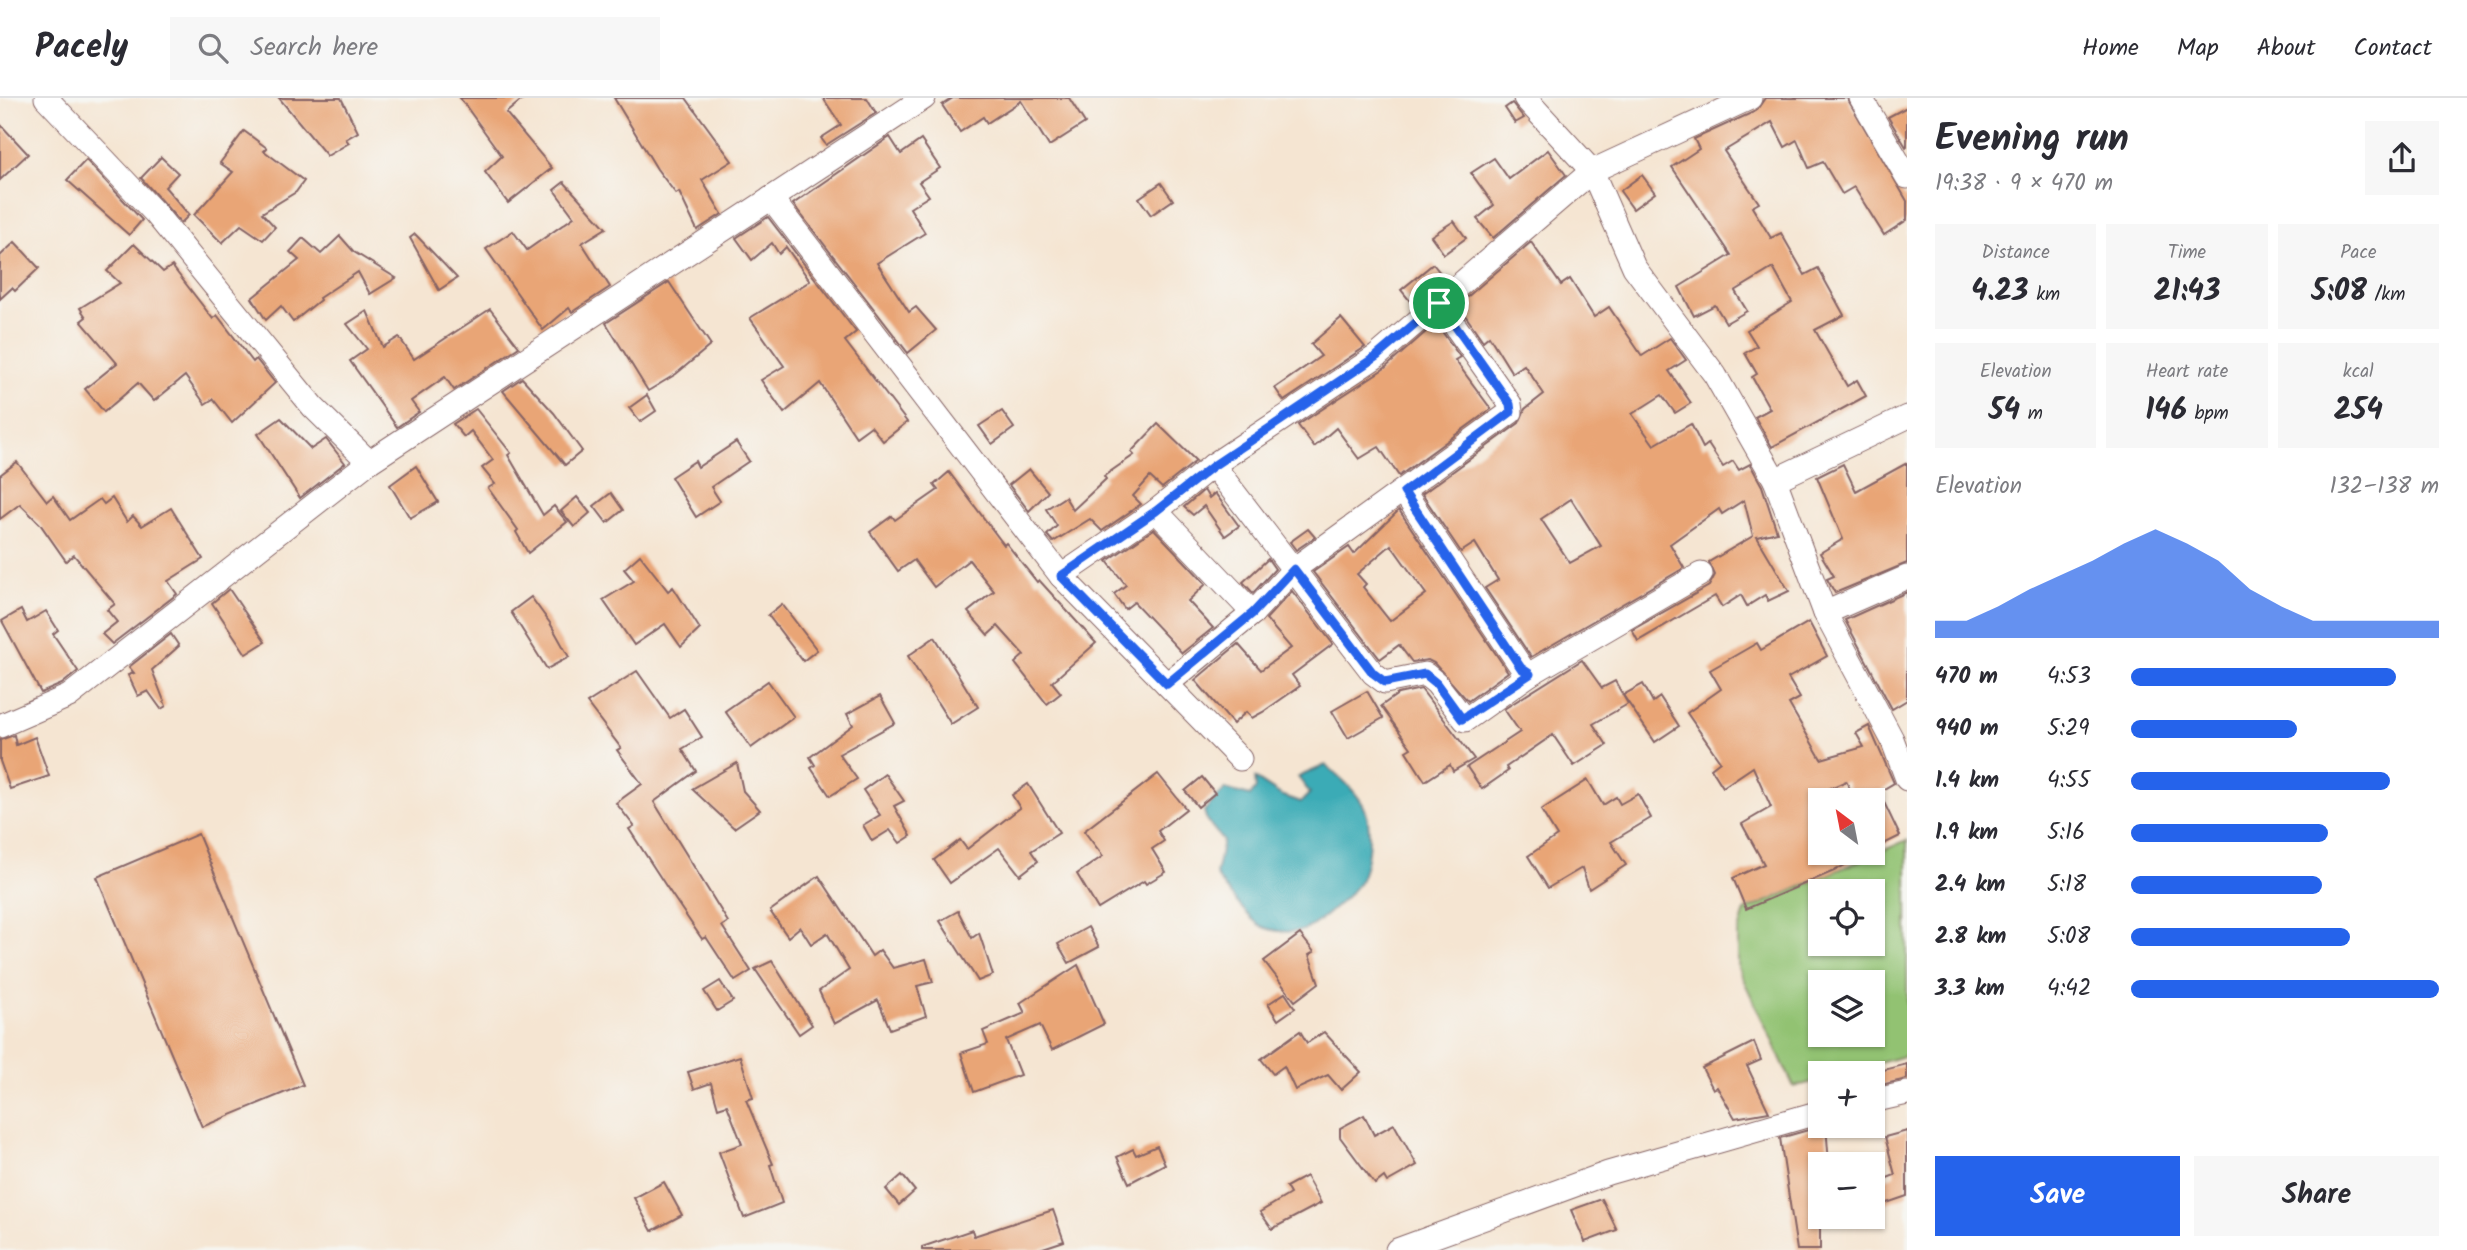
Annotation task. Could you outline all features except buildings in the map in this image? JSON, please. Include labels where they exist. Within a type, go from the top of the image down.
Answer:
[{"type":"street","points":[[46,98],[155,213],[313,407],[369,462]]},
{"type":"street","points":[[0,726],[69,696],[369,462],[925,98]]},
{"type":"street","points":[[1525,98],[1592,171],[1634,267],[1716,375],[1774,480],[1825,613],[1892,739],[1907,779]]},
{"type":"street","points":[[1061,576],[1156,511],[1213,466],[1377,356],[1592,171],[1750,98]]},
{"type":"street","points":[[1861,98],[1907,177]]},
{"type":"street","points":[[771,198],[1061,576],[1240,759]]},
{"type":"street","points":[[1167,684],[1253,613],[1294,569],[1511,412],[1510,404],[1439,303]]},
{"type":"street","points":[[1774,480],[1907,418]]},
{"type":"street","points":[[1213,466],[1373,673],[1385,682],[1425,674],[1436,683],[1462,719],[1530,674],[1700,574]]},
{"type":"street","points":[[1404,492],[1521,668],[1530,674]]},
{"type":"street","points":[[1156,511],[1253,613]]},
{"type":"street","points":[[1825,613],[1907,577]]},
{"type":"street","points":[[1885,1098],[1907,1094]]},
{"type":"street","points":[[1397,1250],[1608,1173],[1808,1115]]},
{"type":"green space","points":[[1907,840],[1907,1055],[1885,1061],[1808,1061],[1808,1083],[1794,1087],[1738,968],[1738,934],[1745,911],[1808,883],[1808,956],[1885,956],[1885,879],[1818,879],[1850,865],[1885,865],[1885,850]]},
{"type":"water","points":[[1326,765],[1353,791],[1365,809],[1369,843],[1362,877],[1338,905],[1308,928],[1292,932],[1266,928],[1244,910],[1216,875],[1223,840],[1207,821],[1204,811],[1225,789],[1250,796],[1256,788],[1255,778],[1281,795],[1301,802],[1310,793],[1298,777]]},
{"type":"route","points":[[1439,303],[1510,404],[1511,412],[1404,492],[1521,668],[1526,674],[1530,674],[1468,718],[1462,719],[1436,683],[1425,674],[1412,674],[1385,682],[1373,673],[1294,569],[1253,613],[1167,684],[1061,576],[1156,511],[1213,466],[1377,356],[1439,303]]}]
